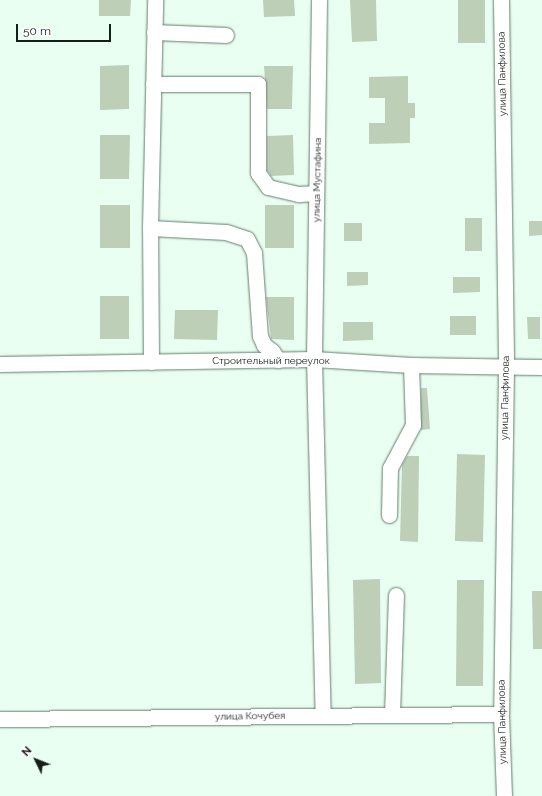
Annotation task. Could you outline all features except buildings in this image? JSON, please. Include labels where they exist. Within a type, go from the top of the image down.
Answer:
[{"type":"street","points":[[151,362],[150,228],[155,0]]},
{"type":"street","name":"улица Мустафина","points":[[319,0],[314,359],[323,716]]},
{"type":"street","name":"улица Панфилова","points":[[501,0],[506,367],[501,714],[504,796]]},
{"type":"street","points":[[154,32],[226,35]]},
{"type":"street","points":[[153,84],[258,84],[258,173],[268,187],[299,194],[316,193]]},
{"type":"street","points":[[150,228],[226,232],[247,239],[254,253],[260,336],[264,345],[272,351],[278,360]]},
{"type":"street","name":"Строительный переулок","points":[[0,364],[314,359],[411,365],[542,367]]},
{"type":"street","points":[[389,515],[390,468],[413,425],[411,365]]},
{"type":"street","points":[[392,715],[396,595]]},
{"type":"street","name":"улица Кочубея","points":[[0,719],[501,714]]}]
